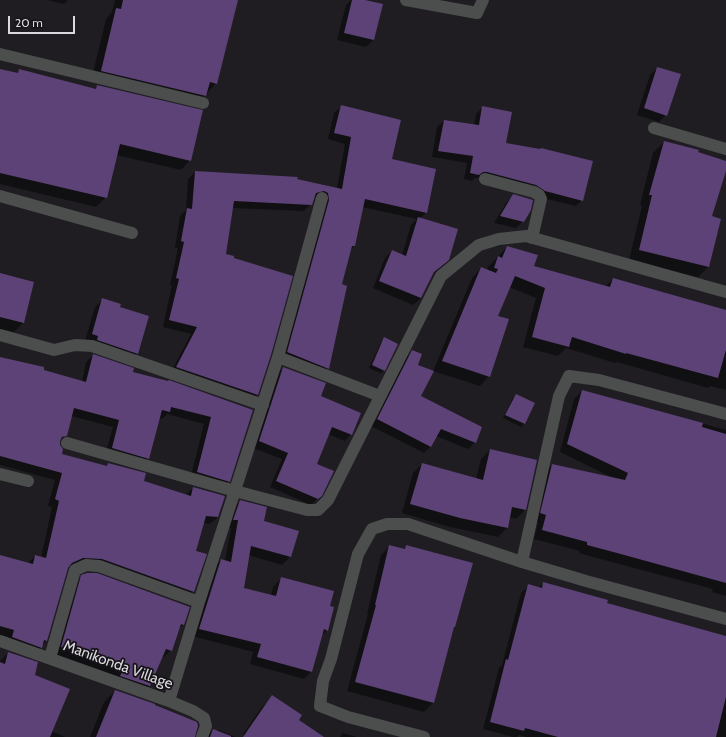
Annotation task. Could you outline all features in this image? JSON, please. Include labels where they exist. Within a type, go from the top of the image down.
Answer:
[{"type":"street","points":[[406,0],[477,13],[483,0]]},
{"type":"street","points":[[0,54],[203,103]]},
{"type":"street","points":[[654,128],[726,149]]},
{"type":"street","points":[[485,179],[534,192],[539,195],[541,199],[532,238]]},
{"type":"street","points":[[0,196],[132,233]]},
{"type":"street","points":[[169,701],[199,602],[278,357],[322,198]]},
{"type":"street","points":[[67,443],[235,491],[307,510],[318,510],[328,500],[441,276],[479,245],[499,239],[526,236],[726,292]]},
{"type":"street","points":[[0,335],[54,350],[75,345],[92,346],[263,405]]},
{"type":"street","points":[[278,357],[380,396]]},
{"type":"street","points":[[522,562],[559,396],[569,376],[599,380],[726,414]]},
{"type":"street","points":[[0,474],[28,481]]},
{"type":"street","points":[[424,737],[348,717],[320,706],[323,681],[331,659],[358,554],[372,529],[387,524],[408,524],[522,562],[726,619]]},
{"type":"street","points":[[50,658],[75,570],[86,565],[99,566],[199,602]]},
{"type":"street","name":"Manikonda Village","points":[[0,641],[169,701],[193,711],[204,718],[206,726],[202,737]]},
{"type":"building","points":[[123,0],[238,0],[217,84],[210,82],[206,96],[101,71],[116,8],[121,9]]},
{"type":"building","points":[[352,0],[365,0],[383,4],[374,40],[344,33]]},
{"type":"building","points":[[657,67],[681,74],[667,116],[644,108]]},
{"type":"building","points":[[0,69],[18,73],[19,69],[96,89],[97,85],[203,110],[191,161],[120,144],[107,198],[0,173]]},
{"type":"building","points":[[341,105],[401,120],[392,159],[436,169],[427,213],[365,199],[355,246],[352,246],[342,284],[347,286],[329,369],[287,352],[329,200],[328,193],[324,191],[316,193],[312,205],[234,201],[226,254],[234,256],[234,258],[293,276],[258,395],[176,367],[197,327],[169,320],[179,279],[176,278],[184,242],[181,241],[187,208],[192,209],[195,171],[298,177],[297,179],[342,189],[351,137],[334,133]]},
{"type":"building","points":[[482,106],[512,112],[506,143],[541,148],[593,161],[583,201],[545,191],[536,185],[487,172],[483,172],[479,175],[470,173],[473,156],[438,151],[444,120],[479,125]]},
{"type":"building","points":[[664,141],[699,150],[698,152],[726,161],[726,171],[712,216],[721,219],[709,267],[639,250],[652,195],[649,195]]},
{"type":"building","points":[[513,194],[533,200],[531,210],[524,222],[500,216]]},
{"type":"building","points":[[418,217],[458,229],[449,260],[434,272],[421,298],[379,281],[392,250],[406,256]]},
{"type":"building","points":[[507,246],[538,255],[534,266],[610,287],[613,278],[726,310],[726,350],[718,378],[626,354],[572,337],[569,347],[532,337],[545,288],[515,276],[498,316],[509,319],[490,377],[442,361],[481,267],[496,273],[498,269],[494,268],[498,256],[502,258]]},
{"type":"building","points":[[0,273],[34,282],[24,323],[0,317]]},
{"type":"building","points":[[102,298],[121,304],[120,307],[149,316],[138,354],[97,340],[98,336],[92,334]]},
{"type":"building","points":[[384,337],[398,344],[385,371],[372,365]]},
{"type":"building","points":[[412,350],[422,354],[418,365],[434,371],[421,396],[482,427],[476,443],[441,429],[431,447],[377,419]]},
{"type":"building","points":[[93,354],[134,368],[133,372],[169,380],[253,410],[230,482],[197,472],[211,417],[171,407],[170,412],[162,410],[149,459],[112,448],[119,420],[74,408],[67,436],[62,437],[60,441],[60,445],[63,449],[62,454],[107,466],[108,463],[146,473],[144,481],[191,496],[193,487],[225,496],[218,517],[206,516],[196,551],[207,554],[194,592],[102,559],[83,558],[72,563],[68,568],[47,641],[44,640],[42,648],[12,637],[14,630],[0,626],[0,555],[33,564],[35,555],[46,558],[59,501],[55,499],[62,473],[0,456],[0,357],[44,367],[44,370],[86,382]]},
{"type":"building","points":[[283,367],[326,383],[321,396],[361,413],[352,435],[332,427],[317,464],[334,471],[322,496],[318,499],[276,481],[288,453],[259,441]]},
{"type":"building","points":[[582,390],[703,423],[702,427],[726,434],[726,583],[587,545],[587,542],[542,530],[546,515],[540,513],[552,464],[625,480],[628,473],[567,444]]},
{"type":"building","points":[[516,394],[535,403],[525,424],[505,415]]},
{"type":"building","points":[[490,449],[537,460],[526,510],[512,507],[508,528],[460,518],[410,504],[422,463],[483,480]]},
{"type":"building","points":[[240,500],[267,507],[264,521],[299,531],[291,557],[251,546],[244,588],[276,596],[281,577],[334,591],[330,606],[334,607],[328,631],[324,629],[312,672],[257,657],[261,644],[199,629],[221,559],[231,562],[238,520],[233,520]]},
{"type":"building","points":[[389,545],[405,549],[406,545],[473,563],[434,703],[355,682],[376,605]]},
{"type":"building","points":[[87,573],[97,573],[190,607],[184,625],[181,624],[172,651],[166,649],[150,686],[120,676],[123,670],[61,647],[81,575]]},
{"type":"building","points":[[543,582],[608,600],[607,603],[726,636],[726,697],[716,737],[558,737],[525,728],[524,731],[490,722],[506,659],[508,660],[528,584],[542,588]]},
{"type":"building","points":[[8,652],[38,662],[35,675],[70,689],[50,737],[0,737],[0,662],[5,664]]},
{"type":"building","points":[[115,690],[155,704],[197,722],[198,726],[195,737],[96,737]]},
{"type":"building","points":[[272,695],[302,715],[299,720],[324,737],[243,737]]},
{"type":"building","points":[[213,729],[231,736],[231,737],[210,737]]}]
